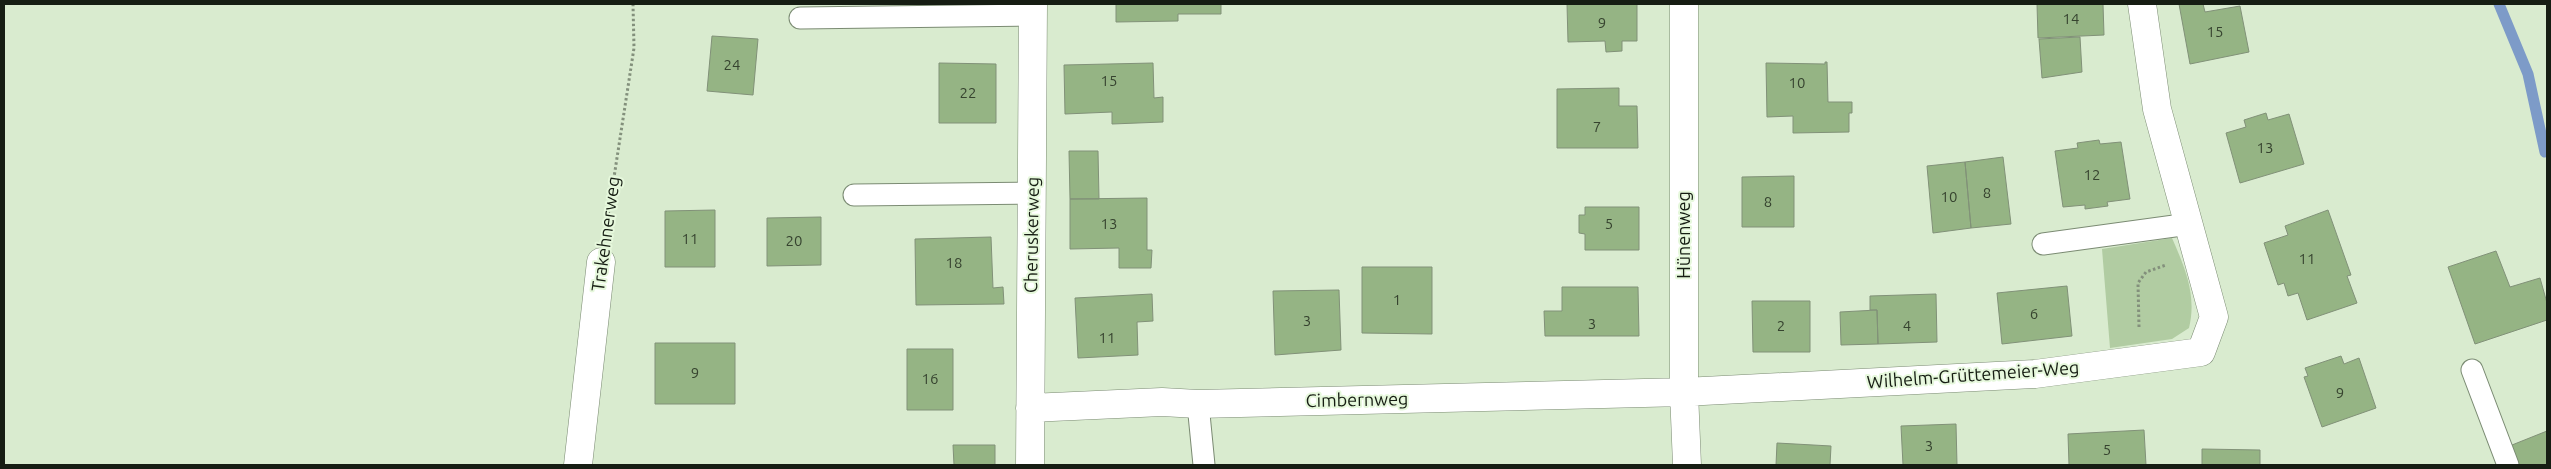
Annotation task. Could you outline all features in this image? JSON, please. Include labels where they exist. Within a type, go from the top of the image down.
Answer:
[{"type":"street","name":"Hünenweg","points":[[1684,4],[1684,392],[1687,465]]},
{"type":"street","name":"Wilhelm-Grüttemeier-Weg","points":[[1684,392],[2035,374],[2201,352],[2214,317],[2157,108],[2142,4]]},
{"type":"street","name":"Cheruskerweg","points":[[1030,465],[1033,10]]},
{"type":"street","name":"Trakehnerweg","points":[[578,465],[601,262]]},
{"type":"street","name":"Cimbernweg","points":[[1030,408],[1162,402],[1198,404],[1684,392]]},
{"type":"lane","points":[[800,18],[1033,10]]},
{"type":"lane","points":[[854,194],[1033,193]]},
{"type":"lane","points":[[2043,244],[2189,224]]},
{"type":"lane","points":[[2472,370],[2508,465]]},
{"type":"lane","points":[[1198,404],[1204,465]]},
{"type":"path","name":"Trakehnerweg","points":[[601,262],[634,48],[634,4]]},
{"type":"path","points":[[2138,360],[2138,283],[2146,272],[2198,258]]},
{"type":"green space","points":[[2172,238],[2185,271],[2191,293],[2192,304],[2189,328],[2172,339],[2110,348],[2102,249]]},
{"type":"building","points":[[1116,4],[1221,4],[1221,14],[1178,14],[1178,21],[1116,22]]},
{"type":"building","points":[[1567,4],[1637,4],[1637,41],[1622,41],[1622,51],[1606,52],[1605,41],[1568,42]]},
{"type":"building","points":[[2037,4],[2103,4],[2104,35],[2038,38]]},
{"type":"building","points":[[2179,4],[2203,4],[2205,12],[2240,6],[2249,52],[2190,64]]},
{"type":"building","points":[[712,36],[758,39],[753,95],[707,91]]},
{"type":"building","points":[[2080,37],[2082,72],[2042,78],[2039,39]]},
{"type":"building","points":[[1827,62],[1828,102],[1852,102],[1852,113],[1849,113],[1849,132],[1793,133],[1793,116],[1767,117],[1766,63],[1825,64]]},
{"type":"building","points":[[939,63],[996,64],[996,123],[939,123]]},
{"type":"building","points":[[1153,63],[1154,98],[1163,97],[1163,122],[1112,124],[1112,112],[1065,114],[1064,65]]},
{"type":"building","points":[[1619,88],[1619,106],[1637,106],[1638,148],[1557,148],[1557,89]]},
{"type":"building","points":[[2266,113],[2268,120],[2289,114],[2304,164],[2240,183],[2226,133],[2246,127],[2244,120]]},
{"type":"building","points":[[2099,140],[2100,144],[2121,142],[2130,199],[2107,202],[2108,206],[2085,209],[2085,205],[2063,207],[2055,151],[2078,148],[2077,143]]},
{"type":"building","points":[[1069,151],[1098,151],[1099,199],[1070,199]]},
{"type":"building","points":[[2003,157],[2011,224],[1971,228],[1965,162]]},
{"type":"building","points":[[1965,162],[1971,228],[1933,233],[1927,166]]},
{"type":"building","points":[[1794,176],[1794,227],[1742,227],[1742,177]]},
{"type":"building","points":[[1147,198],[1147,250],[1152,250],[1151,268],[1119,268],[1119,248],[1070,249],[1070,199]]},
{"type":"building","points":[[1585,207],[1639,207],[1639,250],[1585,250],[1585,234],[1579,233],[1579,215],[1585,215]]},
{"type":"building","points":[[715,210],[715,267],[665,267],[665,211]]},
{"type":"building","points":[[2328,210],[2351,275],[2347,276],[2357,303],[2307,320],[2298,293],[2288,296],[2284,283],[2278,285],[2264,243],[2288,235],[2285,226]]},
{"type":"building","points":[[821,217],[821,265],[767,266],[767,218]]},
{"type":"building","points":[[991,237],[993,288],[1003,287],[1004,304],[916,305],[915,239]]},
{"type":"building","points":[[2496,251],[2510,287],[2540,278],[2547,303],[2547,320],[2475,344],[2448,267]]},
{"type":"building","points":[[1362,267],[1432,267],[1432,334],[1362,333]]},
{"type":"building","points":[[2067,286],[2072,336],[2002,344],[1997,293]]},
{"type":"building","points":[[1562,287],[1638,287],[1639,336],[1545,336],[1544,311],[1562,311]]},
{"type":"building","points":[[1339,290],[1341,350],[1275,355],[1273,291]]},
{"type":"building","points":[[1152,294],[1153,321],[1137,322],[1138,355],[1078,358],[1075,298]]},
{"type":"building","points":[[1936,294],[1937,342],[1878,344],[1877,310],[1870,310],[1870,296]]},
{"type":"building","points":[[1752,301],[1810,301],[1810,352],[1753,352]]},
{"type":"building","points":[[1877,310],[1878,344],[1841,345],[1840,312]]},
{"type":"building","points":[[655,343],[735,343],[735,404],[655,404]]},
{"type":"building","points":[[907,349],[953,349],[953,410],[907,410]]},
{"type":"building","points":[[2341,356],[2344,364],[2359,358],[2376,408],[2322,427],[2304,377],[2308,376],[2305,368]]},
{"type":"building","points":[[1956,424],[1957,465],[1903,465],[1901,426]]},
{"type":"building","points":[[2144,430],[2146,465],[2069,465],[2068,434]]},
{"type":"building","points":[[2547,431],[2547,465],[2515,465],[2507,447]]},
{"type":"building","points":[[1777,443],[1831,446],[1830,465],[1776,465]]},
{"type":"building","points":[[953,445],[995,445],[995,465],[954,465]]},
{"type":"building","points":[[2202,449],[2260,450],[2260,465],[2202,465]]},
{"type":"waterway","points":[[2499,4],[2528,74],[2545,152]]}]
